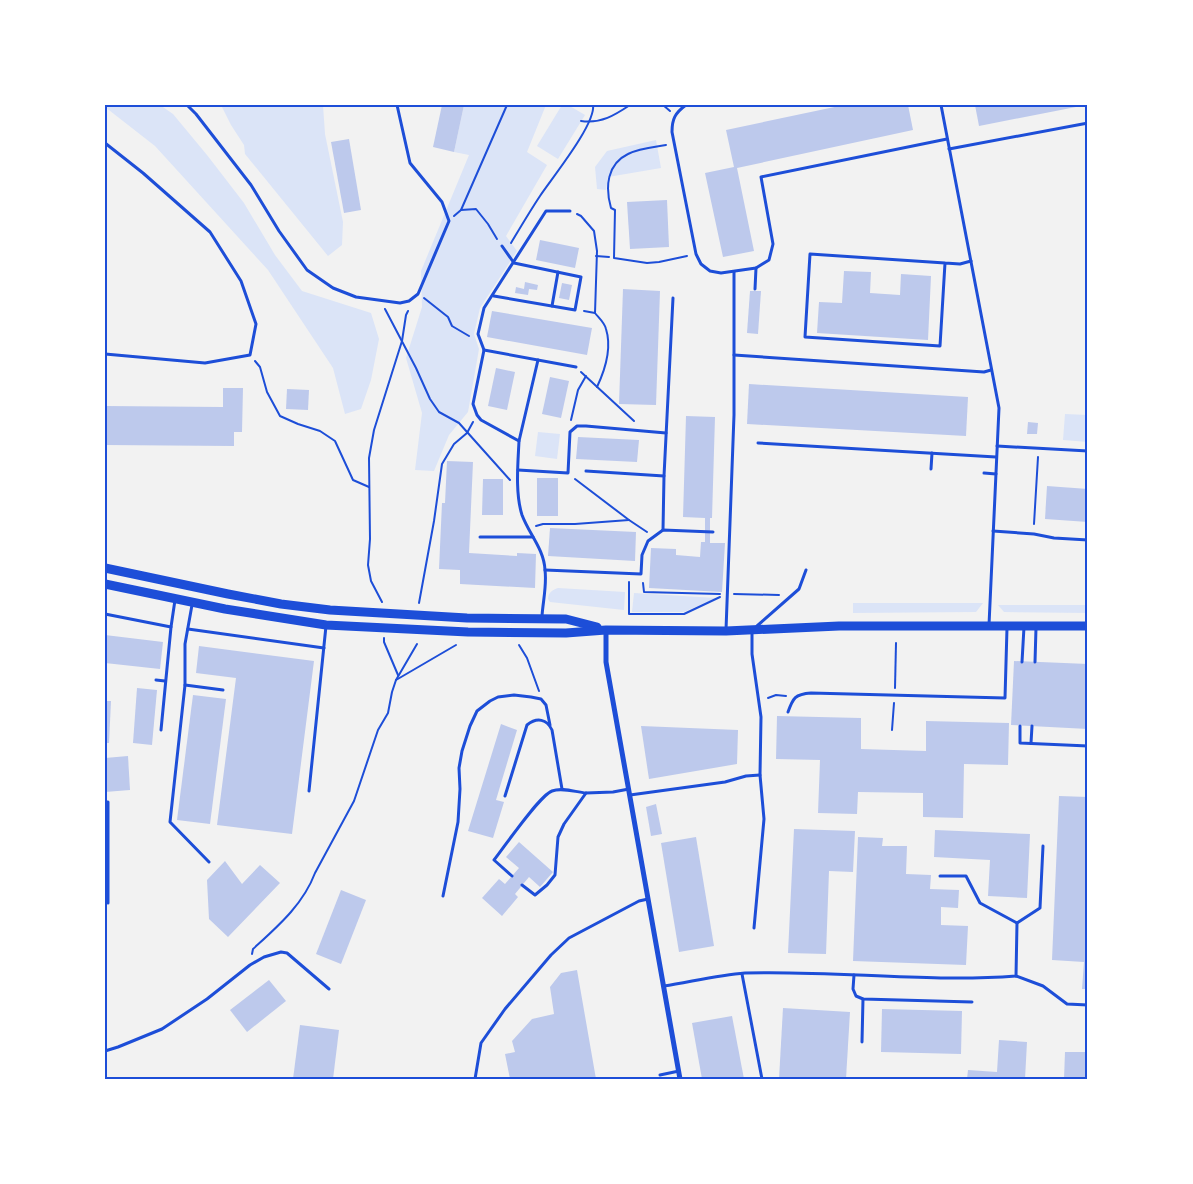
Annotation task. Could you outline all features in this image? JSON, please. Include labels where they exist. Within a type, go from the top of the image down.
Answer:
[{"type":"main road","points":[[105,568],[270,602],[330,610],[467,618],[566,619],[606,630]]},
{"type":"main road","points":[[105,584],[326,625],[468,632],[726,631],[839,626],[1088,626]]},
{"type":"street","points":[[606,630],[606,662],[680,1079]]},
{"type":"lane","points":[[186,105],[196,114],[251,185],[279,231],[308,270],[333,288],[356,297],[399,303],[409,301],[418,294],[449,221],[442,202],[410,163],[397,105]]},
{"type":"lane","points":[[686,105],[675,115],[672,132],[696,254],[701,264],[710,271],[721,273],[756,268],[769,260],[773,244],[761,177],[947,139]]},
{"type":"lane","points":[[941,105],[999,408],[989,625]]},
{"type":"lane","points":[[949,149],[1088,123]]},
{"type":"lane","points":[[105,143],[143,172],[210,232],[242,281],[256,324],[250,355],[205,363],[105,354]]},
{"type":"lane","points":[[519,441],[477,415],[473,404],[484,350],[478,334],[484,308],[546,211],[570,210]]},
{"type":"lane","points":[[493,296],[575,310],[581,277],[514,263],[502,246]]},
{"type":"lane","points":[[945,263],[940,346],[805,338],[810,254],[945,263],[960,264],[971,261]]},
{"type":"lane","points":[[755,289],[756,268]]},
{"type":"lane","points":[[552,306],[558,272]]},
{"type":"lane","points":[[726,631],[734,415],[734,272]]},
{"type":"lane","points":[[663,530],[673,298]]},
{"type":"lane","points":[[484,350],[576,367]]},
{"type":"lane","points":[[734,355],[984,372],[991,370]]},
{"type":"lane","points":[[538,360],[519,441],[518,470],[521,512],[541,551],[545,570],[542,618]]},
{"type":"lane","points":[[518,470],[568,473],[570,432],[577,426],[666,433]]},
{"type":"lane","points":[[758,443],[997,457]]},
{"type":"lane","points":[[997,446],[1088,451]]},
{"type":"lane","points":[[931,469],[932,453]]},
{"type":"lane","points":[[586,471],[664,476]]},
{"type":"lane","points":[[984,473],[996,474]]},
{"type":"lane","points":[[545,570],[641,574],[642,555],[648,541],[663,530],[713,532]]},
{"type":"lane","points":[[993,531],[1088,540]]},
{"type":"lane","points":[[480,537],[533,537]]},
{"type":"lane","points":[[754,928],[764,819],[760,775],[760,700],[752,654],[751,630],[799,589],[806,570]]},
{"type":"lane","points":[[161,730],[175,598]]},
{"type":"lane","points":[[193,602],[185,644],[185,685],[170,822],[209,862]]},
{"type":"lane","points":[[105,615],[171,627]]},
{"type":"lane","points":[[309,791],[326,625]]},
{"type":"lane","points":[[788,712],[795,697],[811,693],[1005,698],[1007,625]]},
{"type":"lane","points":[[1022,662],[1024,626]]},
{"type":"lane","points":[[1035,662],[1036,626]]},
{"type":"lane","points":[[188,628],[324,648]]},
{"type":"lane","points":[[156,680],[165,681]]},
{"type":"lane","points":[[185,685],[223,690]]},
{"type":"lane","points":[[443,896],[458,822],[459,768],[470,726],[477,711],[498,696],[514,695],[541,699],[546,705],[552,730],[562,789]]},
{"type":"lane","points":[[505,796],[527,724],[533,720],[539,720],[550,725]]},
{"type":"lane","points":[[1020,726],[1020,743],[1088,746]]},
{"type":"lane","points":[[1031,743],[1032,726]]},
{"type":"lane","points":[[512,876],[494,860],[542,799],[554,790],[586,793],[629,792],[725,782],[760,775]]},
{"type":"lane","points":[[522,885],[535,896],[555,875],[558,837],[564,824],[586,793]]},
{"type":"lane","points":[[105,802],[108,802],[108,903]]},
{"type":"lane","points":[[1017,923],[1040,908],[1043,846]]},
{"type":"lane","points":[[940,876],[966,876],[980,903],[1017,923]]},
{"type":"lane","points":[[476,1079],[481,1043],[505,1009],[551,955],[568,938],[639,901],[648,899]]},
{"type":"lane","points":[[1016,976],[1017,923]]},
{"type":"lane","points":[[105,1051],[162,1029],[207,999],[250,965],[264,957],[281,952],[287,953],[329,989]]},
{"type":"lane","points":[[742,974],[762,1079]]},
{"type":"lane","points":[[663,986],[742,974],[978,979],[1016,976],[1043,986],[1067,1004],[1088,1005]]},
{"type":"lane","points":[[854,975],[853,989],[856,996],[864,999],[972,1002]]},
{"type":"lane","points":[[862,1042],[864,999]]},
{"type":"lane","points":[[660,1076],[678,1071]]},
{"type":"path","points":[[449,221],[461,210],[507,105]]},
{"type":"path","points":[[506,251],[589,122],[594,111],[593,105]]},
{"type":"path","points":[[581,121],[589,122],[608,118],[630,105]]},
{"type":"path","points":[[674,143],[627,154],[613,166],[608,180],[608,194],[611,207],[615,210],[614,258],[659,262],[696,254]]},
{"type":"path","points":[[461,210],[476,209],[492,232]]},
{"type":"path","points":[[570,210],[581,216],[594,231],[597,256],[595,313],[606,327],[608,345],[605,370],[597,387]]},
{"type":"path","points":[[597,256],[609,256]]},
{"type":"path","points":[[382,600],[371,581],[368,565],[369,458],[374,430],[402,341],[406,315],[418,294],[448,316],[452,326],[480,340]]},
{"type":"path","points":[[381,302],[430,399],[439,412],[459,423],[519,490]]},
{"type":"path","points":[[575,310],[595,313]]},
{"type":"path","points":[[250,355],[260,367],[267,392],[280,416],[320,431],[335,441],[353,480],[369,488]]},
{"type":"path","points":[[576,367],[644,432]]},
{"type":"path","points":[[570,432],[578,390],[586,376]]},
{"type":"path","points":[[419,603],[442,464],[454,444],[468,433]]},
{"type":"path","points":[[1034,524],[1038,448]]},
{"type":"path","points":[[568,473],[629,520],[654,536]]},
{"type":"path","points":[[528,528],[543,524],[629,520]]},
{"type":"path","points":[[630,574],[629,614],[684,614],[727,594]]},
{"type":"path","points":[[641,574],[645,591],[792,595]]},
{"type":"path","points":[[384,642],[398,675]]},
{"type":"path","points":[[250,965],[253,949],[297,906],[340,829],[357,793],[378,730],[388,713],[398,675],[417,644]]},
{"type":"path","points":[[396,680],[456,645]]},
{"type":"path","points":[[519,645],[528,658],[538,683],[541,699]]},
{"type":"path","points":[[760,700],[776,695],[795,697]]},
{"type":"shaded area","points":[[105,105],[160,105],[173,114],[244,203],[275,255],[302,291],[371,313],[379,339],[371,380],[361,409],[345,414],[333,368],[268,270],[155,146]]},
{"type":"shaded area","points":[[221,105],[323,105],[325,134],[343,222],[342,245],[328,256],[245,154],[244,145]]},
{"type":"shaded area","points":[[464,105],[546,105],[527,152],[547,165],[506,236],[517,251],[480,308],[474,334],[479,349],[468,412],[449,435],[434,471],[415,470],[422,413],[406,358],[422,307],[421,271],[469,155],[454,152]]},
{"type":"shaded area","points":[[562,105],[568,105],[585,115],[558,159],[537,146]]},
{"type":"shaded area","points":[[656,140],[661,168],[608,177],[606,190],[597,189],[595,167],[607,151]]},
{"type":"shaded area","points":[[1065,414],[1088,415],[1088,442],[1063,440]]},
{"type":"shaded area","points":[[538,432],[560,434],[557,459],[535,456]]},
{"type":"shaded area","points":[[558,588],[625,592],[624,610],[550,602],[548,599],[550,593]]},
{"type":"shaded area","points":[[634,593],[716,598],[684,612],[632,612]]},
{"type":"shaded area","points":[[853,603],[983,603],[976,612],[853,613]]},
{"type":"shaded area","points":[[998,605],[1088,605],[1088,613],[1004,612]]},
{"type":"building","points":[[442,105],[464,105],[454,152],[433,147]]},
{"type":"building","points":[[844,105],[908,105],[913,130],[737,168],[754,251],[723,257],[705,173],[734,167],[726,130]]},
{"type":"building","points":[[975,105],[1081,105],[1081,106],[979,126]]},
{"type":"building","points":[[349,139],[361,210],[344,213],[331,142]]},
{"type":"building","points":[[667,200],[669,247],[630,249],[627,202]]},
{"type":"building","points":[[540,240],[579,248],[575,268],[536,260]]},
{"type":"building","points":[[844,271],[871,272],[870,293],[900,295],[901,274],[931,276],[928,340],[817,333],[819,302],[842,303]]},
{"type":"building","points":[[525,282],[538,285],[537,290],[529,289],[528,295],[515,293],[516,287],[524,289]]},
{"type":"building","points":[[562,283],[572,285],[569,300],[559,298]]},
{"type":"building","points":[[623,289],[660,291],[656,405],[619,404]]},
{"type":"building","points":[[750,291],[761,291],[758,334],[747,333]]},
{"type":"building","points":[[492,311],[592,328],[587,355],[487,337]]},
{"type":"building","points":[[496,368],[515,372],[507,410],[488,406]]},
{"type":"building","points":[[550,377],[569,381],[561,418],[542,414]]},
{"type":"building","points":[[749,384],[968,397],[966,436],[747,424]]},
{"type":"building","points":[[223,388],[243,388],[242,432],[234,432],[234,446],[105,445],[105,406],[223,407]]},
{"type":"building","points":[[287,389],[309,390],[308,410],[286,409]]},
{"type":"building","points":[[686,416],[715,417],[710,543],[725,543],[722,592],[649,588],[651,548],[676,549],[676,555],[700,557],[701,542],[705,542],[705,518],[683,517]]},
{"type":"building","points":[[1028,422],[1038,423],[1037,434],[1027,434]]},
{"type":"building","points":[[578,437],[639,440],[637,462],[576,459]]},
{"type":"building","points":[[447,461],[473,462],[469,553],[517,556],[517,553],[536,554],[535,588],[460,584],[460,570],[439,569],[442,503],[445,503]]},
{"type":"building","points":[[537,478],[558,478],[558,516],[537,516]]},
{"type":"building","points":[[483,479],[503,479],[503,515],[482,515]]},
{"type":"building","points":[[1047,486],[1088,489],[1088,522],[1045,519]]},
{"type":"building","points":[[550,528],[636,532],[635,561],[548,556]]},
{"type":"building","points":[[105,635],[163,642],[160,669],[105,663]]},
{"type":"building","points":[[199,646],[314,661],[292,834],[217,825],[236,678],[196,673]]},
{"type":"building","points":[[1014,661],[1088,664],[1088,729],[1011,725]]},
{"type":"building","points":[[137,688],[157,690],[152,745],[133,743]]},
{"type":"building","points":[[193,695],[226,699],[210,824],[177,820]]},
{"type":"building","points":[[105,701],[111,701],[109,743],[105,743]]},
{"type":"building","points":[[777,716],[861,718],[861,749],[926,751],[926,721],[1009,723],[1008,765],[964,764],[963,818],[923,817],[923,793],[858,792],[857,814],[818,813],[820,760],[776,759]]},
{"type":"building","points":[[501,724],[517,730],[496,800],[504,802],[493,838],[468,831]]},
{"type":"building","points":[[641,726],[738,730],[737,764],[649,779]]},
{"type":"building","points":[[128,756],[130,790],[105,792],[105,758]]},
{"type":"building","points":[[1059,796],[1088,797],[1088,989],[1082,989],[1084,962],[1052,960]]},
{"type":"building","points":[[656,804],[662,834],[651,836],[646,807]]},
{"type":"building","points":[[794,829],[855,831],[853,872],[829,871],[826,954],[788,953]]},
{"type":"building","points":[[935,830],[1030,834],[1027,898],[988,896],[990,860],[934,857]]},
{"type":"building","points":[[696,837],[714,946],[679,952],[661,843]]},
{"type":"building","points":[[858,837],[883,838],[882,846],[907,846],[906,874],[931,875],[930,889],[959,890],[958,908],[941,907],[941,925],[968,926],[966,965],[853,961]]},
{"type":"building","points":[[519,842],[553,872],[540,887],[529,877],[515,894],[518,897],[502,916],[482,898],[499,879],[505,884],[519,868],[506,857]]},
{"type":"building","points":[[225,861],[242,884],[260,865],[280,883],[228,937],[209,919],[207,880]]},
{"type":"building","points":[[341,890],[366,900],[341,964],[316,954]]},
{"type":"building","points":[[577,970],[596,1079],[510,1079],[505,1054],[515,1052],[512,1041],[532,1019],[554,1014],[550,987],[561,973]]},
{"type":"building","points":[[269,980],[286,1001],[247,1032],[230,1010]]},
{"type":"building","points":[[783,1008],[850,1012],[846,1079],[779,1079]]},
{"type":"building","points":[[882,1009],[962,1011],[961,1054],[881,1052]]},
{"type":"building","points":[[732,1016],[744,1079],[702,1079],[692,1023]]},
{"type":"building","points":[[300,1025],[339,1030],[333,1079],[293,1079]]},
{"type":"building","points":[[999,1040],[1027,1042],[1025,1079],[967,1079],[968,1070],[997,1072]]},
{"type":"building","points":[[1065,1052],[1088,1052],[1088,1079],[1064,1079]]}]
